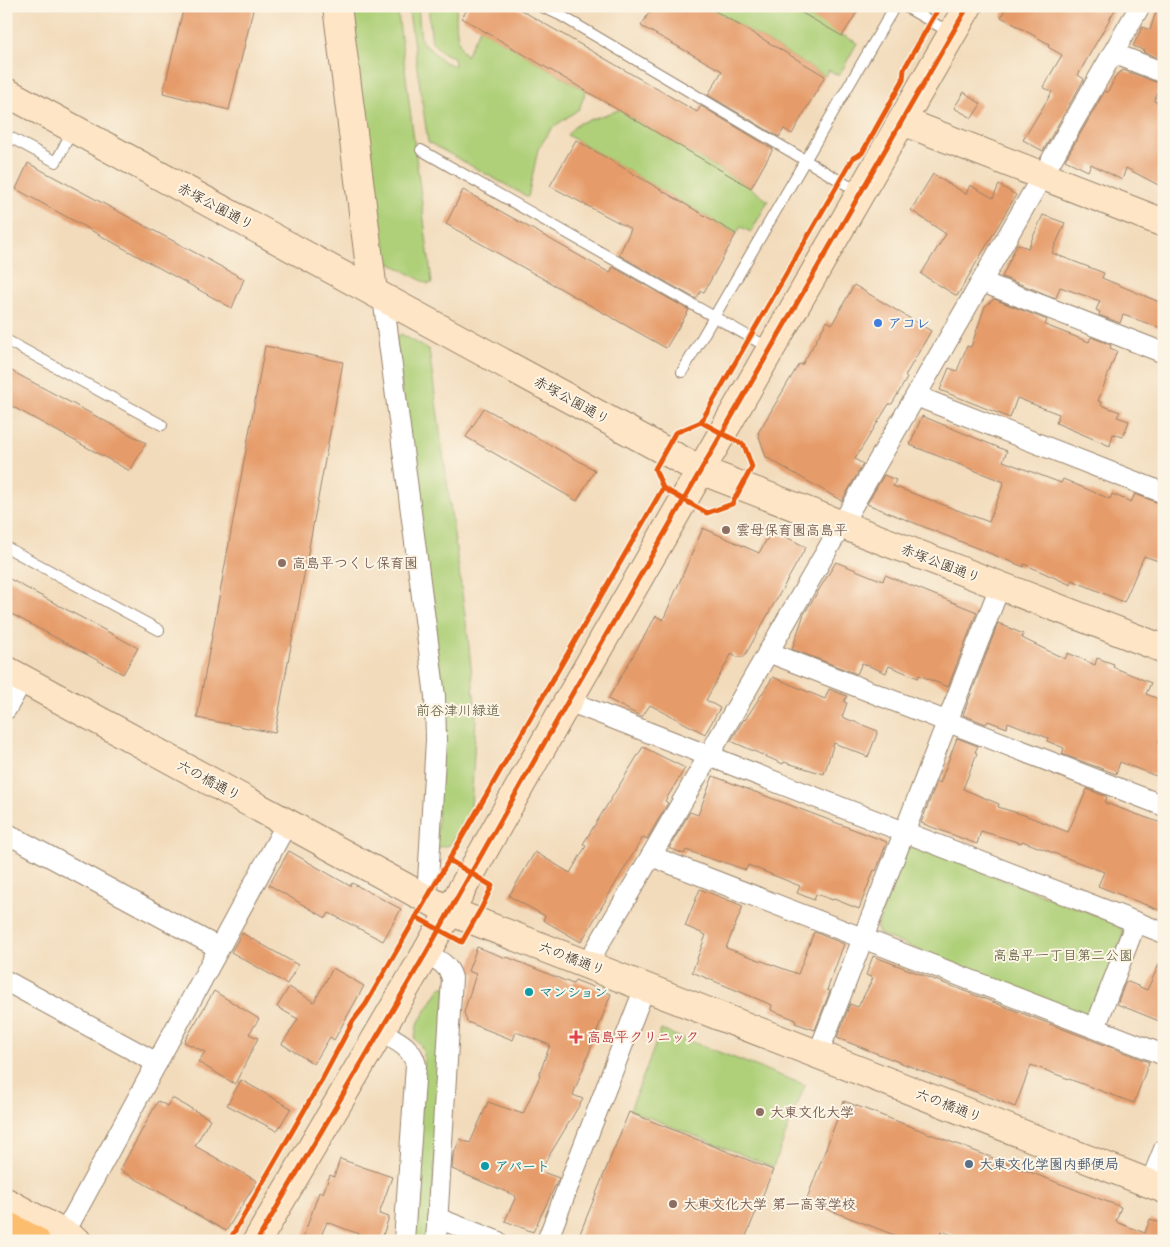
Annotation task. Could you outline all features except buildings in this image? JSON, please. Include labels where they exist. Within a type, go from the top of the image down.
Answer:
[{"type":"highway","points":[[6,1225],[36,1241]]},
{"type":"street","points":[[257,1241],[426,953],[438,905],[434,696],[337,6]]},
{"type":"street","points":[[438,905],[568,701],[968,6]]},
{"type":"street","points":[[587,964],[1140,6]]},
{"type":"street","points":[[1113,53],[1164,73]]},
{"type":"street","name":"赤塚公園通り","points":[[6,92],[700,470],[1164,649]]},
{"type":"street","points":[[902,121],[1164,223]]},
{"type":"street","points":[[982,282],[1164,353]]},
{"type":"street","points":[[916,396],[1164,493]]},
{"type":"street","points":[[818,1054],[1000,586]]},
{"type":"street","points":[[768,652],[1164,806]]},
{"type":"street","points":[[6,709],[14,675]]},
{"type":"street","name":"六の橋通り","points":[[14,675],[438,905],[1157,1186]]},
{"type":"street","points":[[568,701],[1164,933]]},
{"type":"street","points":[[6,1202],[70,1237],[157,1063],[287,823]]},
{"type":"street","points":[[6,833],[219,948]]},
{"type":"street","points":[[651,856],[1164,1055]]},
{"type":"street","points":[[1095,1028],[1136,922]]},
{"type":"street","points":[[426,953],[444,963],[450,970],[452,978],[436,1241]]},
{"type":"street","points":[[6,981],[157,1063]]},
{"type":"street","points":[[547,1241],[645,987]]},
{"type":"street","points":[[380,1031],[408,1048],[414,1055],[416,1065],[404,1241]]},
{"type":"street","points":[[1157,1186],[1164,1149]]},
{"type":"street","points":[[437,1218],[497,1241]]},
{"type":"lane","points":[[540,6],[560,15],[860,193]]},
{"type":"lane","points":[[682,372],[895,6]]},
{"type":"lane","points":[[904,6],[952,33]]},
{"type":"lane","points":[[6,135],[56,162],[73,129]]},
{"type":"lane","points":[[421,150],[770,349]]},
{"type":"lane","points":[[6,340],[162,425]]},
{"type":"lane","points":[[6,547],[159,630]]},
{"type":"green space","points":[[346,6],[397,6],[432,283],[428,284],[379,257]]},
{"type":"green space","points":[[408,6],[418,6],[421,41],[444,62],[455,66],[454,57],[445,54],[432,43],[428,6],[457,6],[457,32],[460,46],[466,56],[480,28],[586,91],[579,109],[552,128],[538,149],[528,197],[428,142]]},
{"type":"green space","points":[[707,6],[790,6],[857,43],[839,76],[829,70],[825,76]]},
{"type":"green space","points":[[619,110],[751,188],[768,201],[751,232],[741,227],[736,234],[567,135],[577,124]]},
{"type":"green space","name":"前谷津川緑道","points":[[401,334],[429,350],[468,637],[476,716],[471,809],[450,845],[436,848],[441,739],[396,338]]},
{"type":"green space","name":"高島平一丁目第二公園","points":[[916,846],[1119,924],[1124,934],[1096,1010],[1086,1015],[881,935],[876,928],[907,849]]},
{"type":"green space","points":[[446,986],[430,1241],[411,1241],[424,1055],[421,1046],[415,1039],[417,1025],[440,988]]},
{"type":"green space","points":[[661,1030],[805,1085],[773,1167],[630,1110]]},
{"type":"cycle path","points":[[229,1241],[320,1083],[353,1021],[366,1004],[663,488],[655,469],[675,433],[701,422],[853,158],[862,153],[903,80],[904,69],[940,6]]},
{"type":"cycle path","points":[[257,1241],[426,953],[568,701],[968,6]]},
{"type":"cycle path","points":[[663,488],[707,513],[732,504],[752,467],[744,445],[701,422]]},
{"type":"cycle path","points":[[416,917],[462,942],[492,886],[449,860]]},
{"type":"place","name":"アコレ","points":[[878,323]]},
{"type":"place","name":"雲母保育園高島平","points":[[726,530]]},
{"type":"place","name":"高島平つくし保育園","points":[[282,563]]},
{"type":"place","name":"マンション","points":[[529,992]]},
{"type":"place","name":"高島平クリニック","points":[[576,1037]]},
{"type":"place","name":"大東文化大学","points":[[760,1112]]},
{"type":"place","name":"大東文化学園内郵便局","points":[[969,1164]]},
{"type":"place","name":"アパート","points":[[485,1166]]},
{"type":"place","name":"大東文化大学 第一高等学校","points":[[673,1204]]}]
